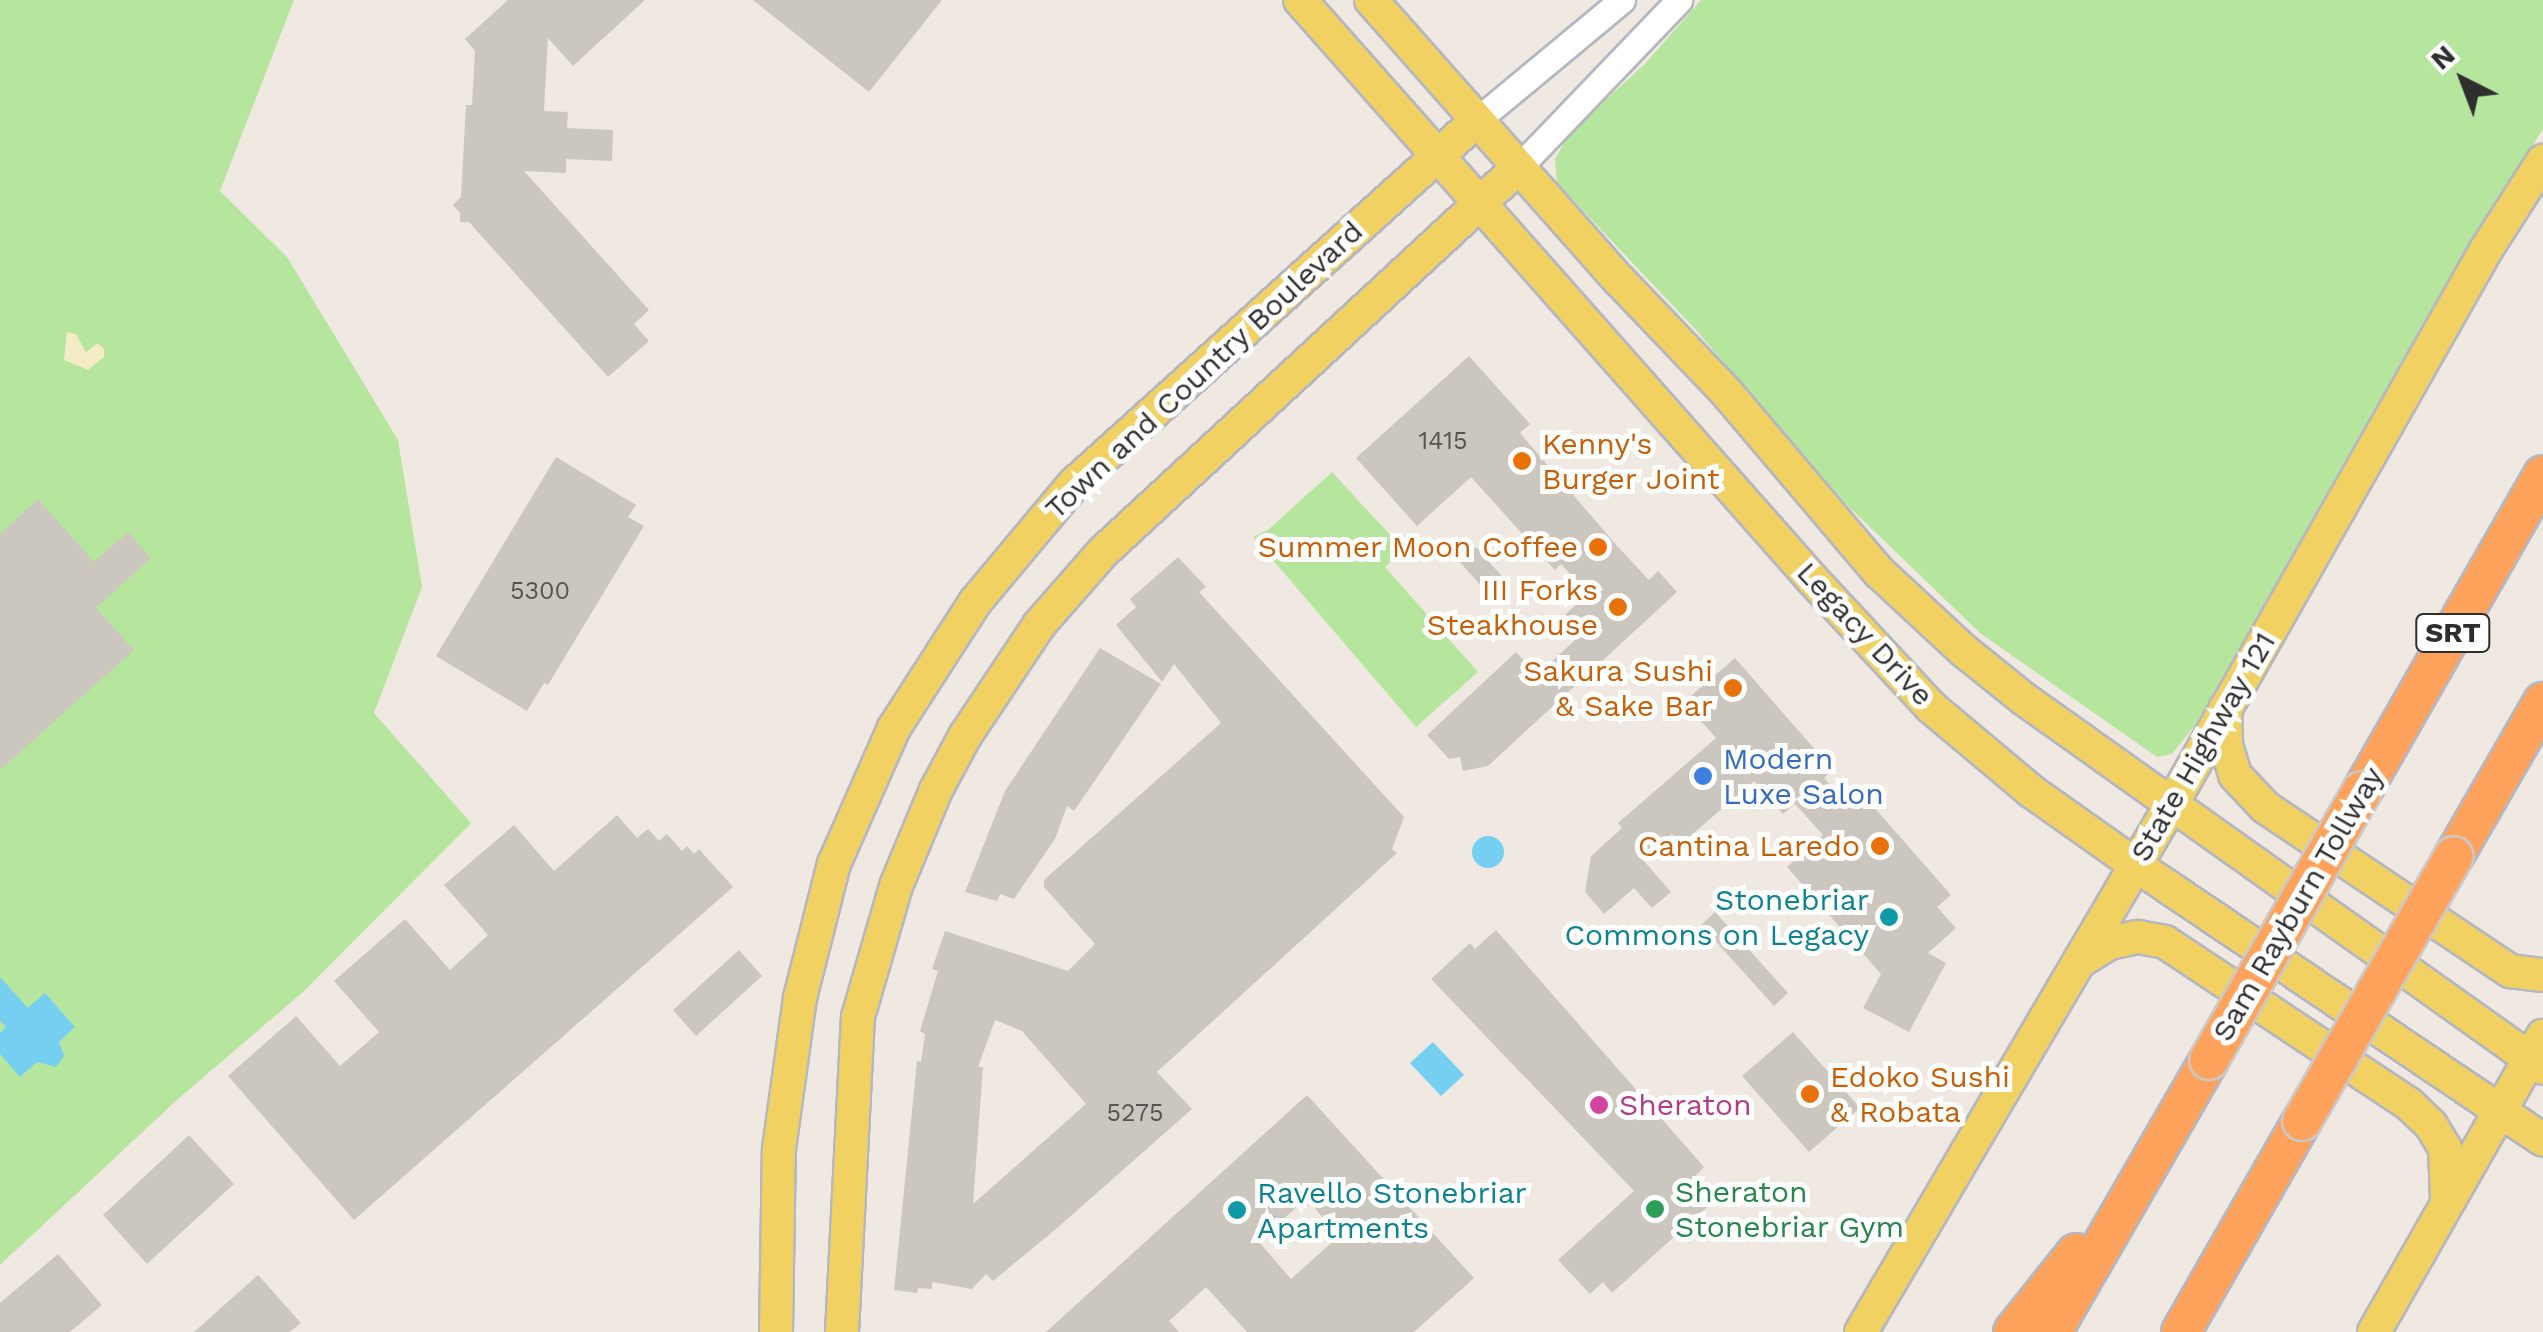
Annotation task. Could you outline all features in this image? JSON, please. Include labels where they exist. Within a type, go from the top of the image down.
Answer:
[{"type":"highway","name":"Sam Rayburn Tollway","points":[[2052,1332],[2543,475]]},
{"type":"highway","points":[[2181,1332],[2543,702]]},
{"type":"highway","points":[[2013,1332],[2152,1157]]},
{"type":"highway","points":[[2206,1332],[2221,1262]]},
{"type":"main road","name":"Legacy Drive","points":[[1300,0],[1902,680],[2030,790],[2543,1140]]},
{"type":"main road","name":"Legacy Drive","points":[[1371,0],[1475,122],[1728,393],[1879,572],[1962,650],[2024,698],[2538,1054]]},
{"type":"main road","name":"Town and Country Boulevard","points":[[776,1332],[779,1150],[786,1074],[800,998],[834,864],[894,728],[976,601],[1074,484],[1475,122]]},
{"type":"main road","name":"State Highway 121","points":[[1861,1332],[2173,802],[2486,250],[2543,160]]},
{"type":"main road","name":"Town and Country Boulevard","points":[[842,1332],[858,1017],[902,869],[965,736],[1029,639],[1103,552],[1518,168]]},
{"type":"main road","points":[[2225,709],[2226,744],[2235,775],[2265,807],[2510,971],[2543,975]]},
{"type":"main road","points":[[2077,963],[2108,942],[2138,936],[2166,942],[2409,1104],[2431,1125],[2444,1148],[2447,1201]]},
{"type":"main road","points":[[2374,1332],[2447,1201],[2538,1054]]},
{"type":"street","name":"Town and Country Boulevard","points":[[1475,122],[1622,0]]},
{"type":"street","name":"Town and Country Boulevard","points":[[1518,168],[1679,0]]},
{"type":"green space","points":[[0,0],[294,0],[220,191],[287,257],[398,440],[422,587],[374,713],[471,823],[303,992],[178,1099],[0,1265]]},
{"type":"green space","points":[[1701,0],[2543,0],[2543,129],[2434,304],[2196,724],[2172,754],[2157,757],[1980,633],[1845,503],[1695,329],[1557,183],[1555,159],[1572,130],[1644,65]]},
{"type":"green space","points":[[1332,472],[1404,550],[1385,567],[1478,672],[1416,727],[1253,537],[1268,530]]},
{"type":"sand","points":[[67,332],[76,334],[86,352],[98,343],[104,349],[104,357],[88,370],[64,360]]},
{"type":"water","points":[[1488,836],[1500,840],[1504,852],[1500,864],[1488,868],[1476,864],[1472,852],[1476,840]]},
{"type":"water","points":[[0,977],[28,1008],[45,993],[75,1027],[59,1042],[64,1056],[56,1067],[37,1062],[20,1077],[0,1054],[0,1033],[6,1027],[0,1021]]},
{"type":"water","points":[[1433,1042],[1464,1075],[1441,1096],[1410,1063]]},
{"type":"building","points":[[508,0],[645,0],[573,66],[548,38],[544,111],[568,112],[567,128],[613,130],[612,161],[566,159],[566,173],[524,171],[649,310],[634,324],[649,341],[608,377],[469,222],[460,222],[460,213],[453,205],[461,197],[466,105],[472,105],[475,51],[465,39]]},
{"type":"building","points":[[753,0],[942,0],[869,92]]},
{"type":"building","points":[[1469,356],[1530,424],[1520,433],[1618,547],[1649,580],[1658,571],[1677,592],[1488,766],[1463,771],[1460,757],[1449,759],[1427,735],[1516,652],[1537,675],[1575,640],[1558,621],[1588,594],[1561,564],[1555,570],[1471,477],[1417,526],[1356,458]]},
{"type":"building","points":[[556,457],[636,505],[628,517],[644,526],[548,685],[544,683],[527,711],[436,656]]},
{"type":"building","points":[[38,499],[94,562],[128,532],[151,558],[96,608],[134,650],[0,770],[0,534]]},
{"type":"building","points":[[1476,547],[1507,582],[1490,596],[1459,561]]},
{"type":"building","points":[[1178,557],[1206,587],[1199,592],[1404,817],[1392,849],[1397,853],[1157,1072],[1192,1109],[1056,1229],[993,1281],[986,1274],[972,1289],[932,1282],[932,1289],[918,1288],[917,1293],[894,1290],[917,1061],[921,1062],[925,1034],[920,1031],[938,971],[932,969],[945,931],[1068,971],[1095,944],[1044,887],[1044,880],[1221,723],[1174,664],[1162,682],[1116,625],[1136,607],[1130,599]],"holes":[[[995,1020],[1022,1031],[1086,1104],[973,1204],[983,1067],[978,1067]]]},
{"type":"building","points":[[1100,648],[1161,684],[1074,811],[1067,806],[1055,839],[1014,899],[1000,894],[997,901],[965,892],[1005,791]]},
{"type":"building","points":[[1735,658],[1833,770],[1824,778],[1852,809],[1865,797],[1951,895],[1937,907],[1956,928],[1928,953],[1946,963],[1909,1032],[1863,1008],[1881,974],[1787,867],[1823,835],[1795,804],[1783,814],[1754,781],[1681,844],[1672,834],[1643,860],[1671,892],[1652,908],[1634,888],[1604,914],[1585,892],[1591,856],[1622,828],[1618,823],[1716,738],[1684,702]]},
{"type":"building","points":[[617,815],[637,838],[648,829],[659,841],[667,834],[682,851],[687,846],[694,854],[699,849],[733,887],[354,1220],[228,1076],[296,1016],[340,1066],[379,1032],[334,981],[405,919],[450,970],[488,935],[444,885],[514,825],[554,871]]},
{"type":"building","points":[[1715,912],[1788,993],[1774,1006],[1701,925]]},
{"type":"building","name":"Sheraton","points":[[1496,930],[1704,1167],[1696,1175],[1717,1198],[1612,1293],[1603,1282],[1590,1294],[1558,1260],[1634,1191],[1431,979],[1470,943],[1475,949]]},
{"type":"building","points":[[739,950],[762,976],[696,1036],[673,1010]]},
{"type":"building","points":[[1793,1032],[1860,1108],[1809,1152],[1742,1076]]},
{"type":"building","name":"Ravello Stonebriar Apartments","points":[[1307,1095],[1474,1278],[1414,1332],[1247,1332],[1206,1287],[1169,1321],[1179,1332],[1046,1332]],"holes":[[[1312,1205],[1339,1236],[1291,1279],[1258,1241],[1298,1206]]]},
{"type":"building","points":[[189,1135],[234,1184],[147,1264],[103,1215]]},
{"type":"building","points":[[58,1254],[102,1305],[70,1332],[0,1332],[0,1303]]},
{"type":"building","points":[[258,1275],[301,1323],[290,1332],[194,1332]]},
{"type":"place","name":"Kenny's Burger Joint","points":[[1522,461]]},
{"type":"place","name":"Summer Moon Coffee","points":[[1598,547]]},
{"type":"place","name":"III Forks Steakhouse","points":[[1618,607]]},
{"type":"place","name":"Sakura Sushi & Sake Bar","points":[[1733,688]]},
{"type":"place","name":"Modern Luxe Salon","points":[[1703,776]]},
{"type":"place","name":"Cantina Laredo","points":[[1880,846]]},
{"type":"place","name":"Stonebriar Commons on Legacy","points":[[1889,917]]},
{"type":"place","name":"Edoko Sushi & Robata","points":[[1810,1094]]},
{"type":"place","name":"Sheraton","points":[[1599,1105]]},
{"type":"place","name":"Sheraton Stonebriar Gym","points":[[1655,1209]]},
{"type":"place","name":"Ravello Stonebriar Apartments","points":[[1237,1210]]}]
